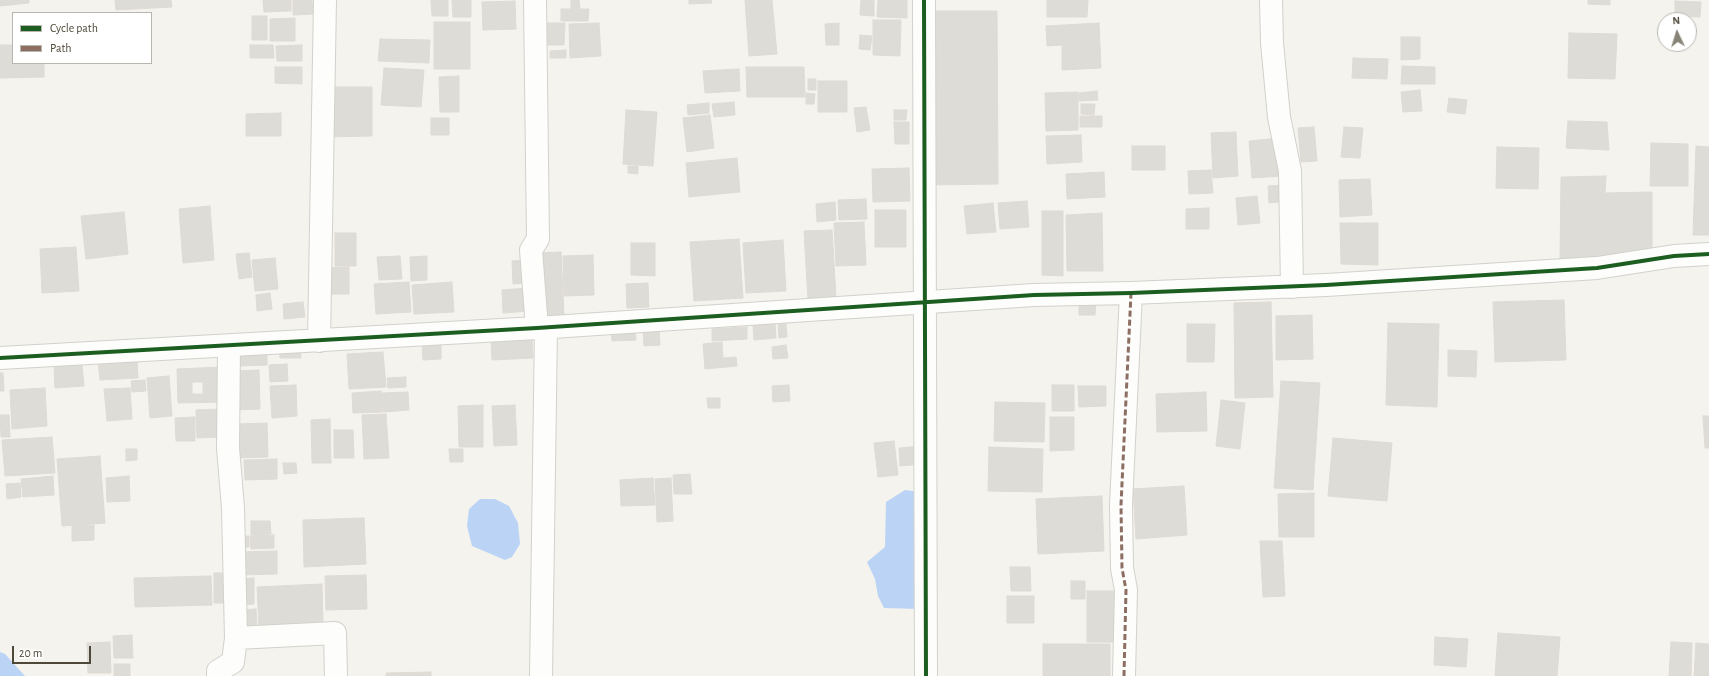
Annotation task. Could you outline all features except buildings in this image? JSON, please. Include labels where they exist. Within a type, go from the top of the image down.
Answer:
[{"type":"street","points":[[319,341],[325,0]]},
{"type":"street","points":[[535,0],[538,239],[532,250],[541,328],[541,676]]},
{"type":"street","points":[[924,0],[926,676]]},
{"type":"street","points":[[1271,0],[1272,43],[1279,117],[1290,171],[1292,287]]},
{"type":"street","points":[[0,358],[541,328],[1034,295],[1292,287],[1597,268],[1674,256],[1709,254]]},
{"type":"street","points":[[1124,676],[1126,590],[1122,568],[1121,505],[1131,293]]},
{"type":"street","points":[[218,676],[218,671],[233,662],[236,638],[233,508],[228,448],[229,346]]},
{"type":"street","points":[[236,638],[335,634],[336,676]]},
{"type":"water","points":[[905,490],[920,492],[920,609],[884,608],[878,596],[875,579],[867,562],[885,547],[886,502]]},
{"type":"water","points":[[480,499],[495,499],[509,506],[518,523],[520,544],[512,557],[505,560],[472,546],[467,526],[469,509]]},
{"type":"water","points":[[0,652],[5,654],[25,676],[0,676]]},
{"type":"marked path","points":[[1124,676],[1126,590],[1122,568],[1121,505],[1131,293]]},
{"type":"cycle path","points":[[924,0],[926,676]]},
{"type":"cycle path","points":[[0,358],[537,328],[1034,295],[1131,293],[1326,285],[1597,268],[1674,256],[1709,254]]}]
